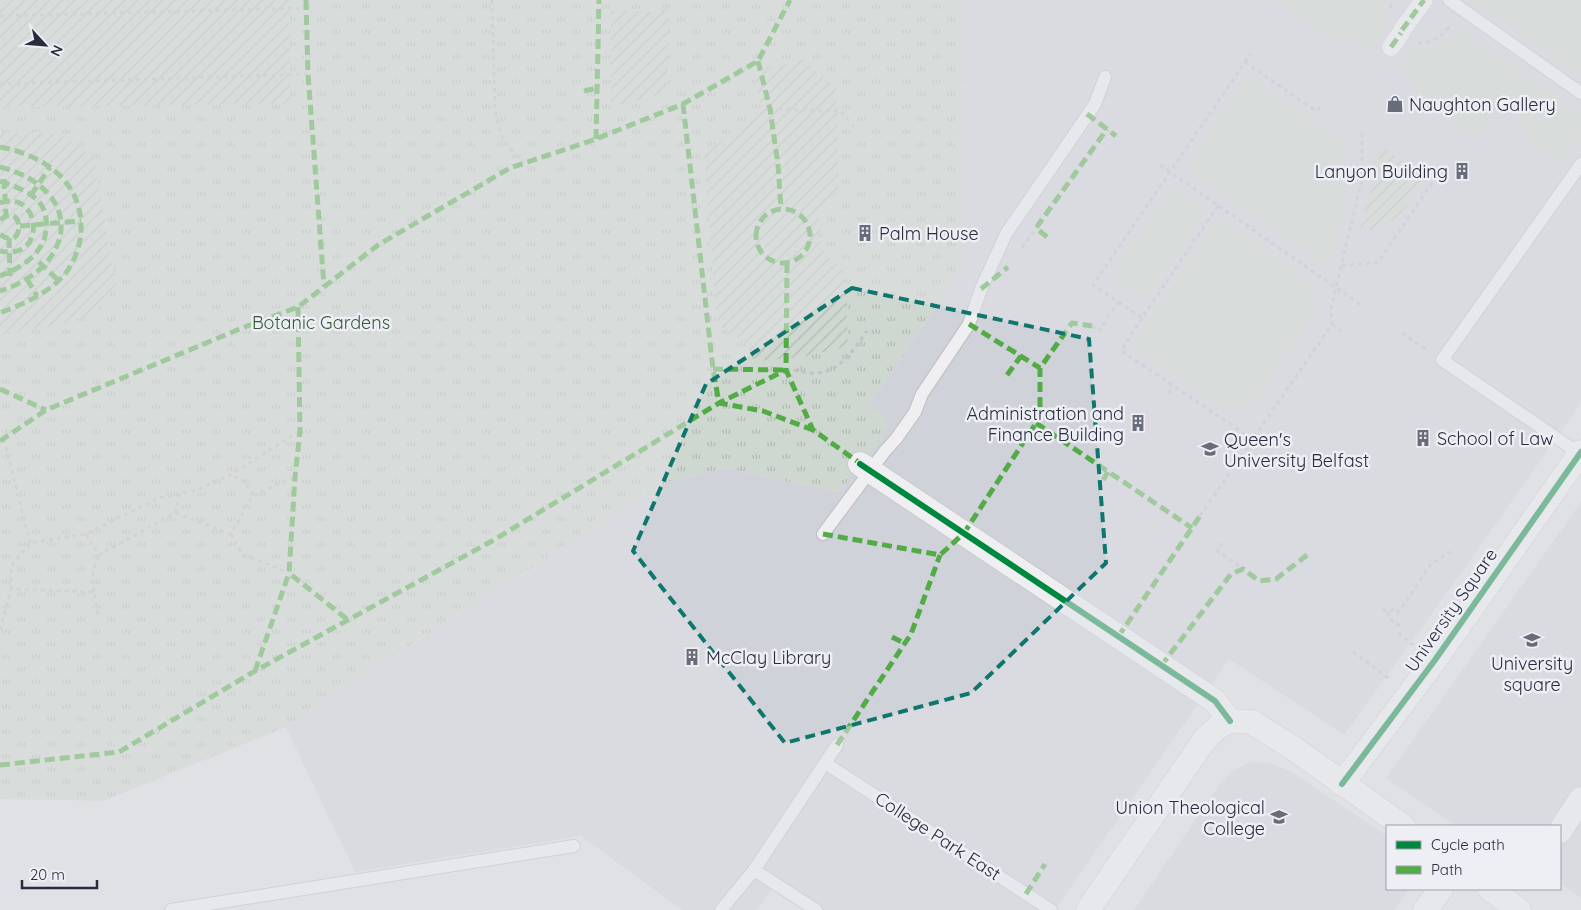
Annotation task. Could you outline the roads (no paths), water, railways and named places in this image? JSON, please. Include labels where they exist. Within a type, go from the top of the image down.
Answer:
[{"type":"street","points":[[1398,37],[1424,0]]},
{"type":"street","name":"University Square","points":[[1342,784],[1435,660],[1580,453]]},
{"type":"street","points":[[866,467],[1215,701],[1230,721]]},
{"type":"street","points":[[1088,910],[1206,739],[1219,726],[1230,721],[1252,722],[1293,748],[1402,825]]},
{"type":"street","points":[[1561,829],[1581,799]]},
{"type":"street","points":[[1425,910],[1440,890]]},
{"type":"street","points":[[1492,890],[1517,901]]},
{"type":"lane","points":[[1449,0],[1581,93]]},
{"type":"lane","points":[[823,534],[866,467],[896,439],[915,412],[922,394],[969,324],[1006,234],[1095,104],[1105,77]]},
{"type":"lane","points":[[1580,453],[1442,360],[1581,164]]},
{"type":"lane","points":[[721,910],[754,870],[837,745]]},
{"type":"lane","name":"College Park East","points":[[825,762],[1051,910]]},
{"type":"lane","points":[[171,910],[574,846]]},
{"type":"lane","points":[[754,870],[816,910]]},
{"type":"place","name":"Naughton Gallery","points":[[1395,104]]},
{"type":"place","name":"Lanyon Building","points":[[1462,171]]},
{"type":"place","name":"Palm House","points":[[865,233]]},
{"type":"place","name":"Administration and Finance Building","points":[[1138,423]]},
{"type":"place","name":"School of Law","points":[[1423,438]]},
{"type":"place","name":"Queen's University Belfast","points":[[1210,449]]},
{"type":"place","name":"University square","points":[[1532,640]]},
{"type":"place","name":"McClay Library","points":[[692,657]]},
{"type":"place","name":"Union Theological College","points":[[1279,817]]},
{"type":"park label","name":"Botanic Gardens","points":[[321,322]]}]
